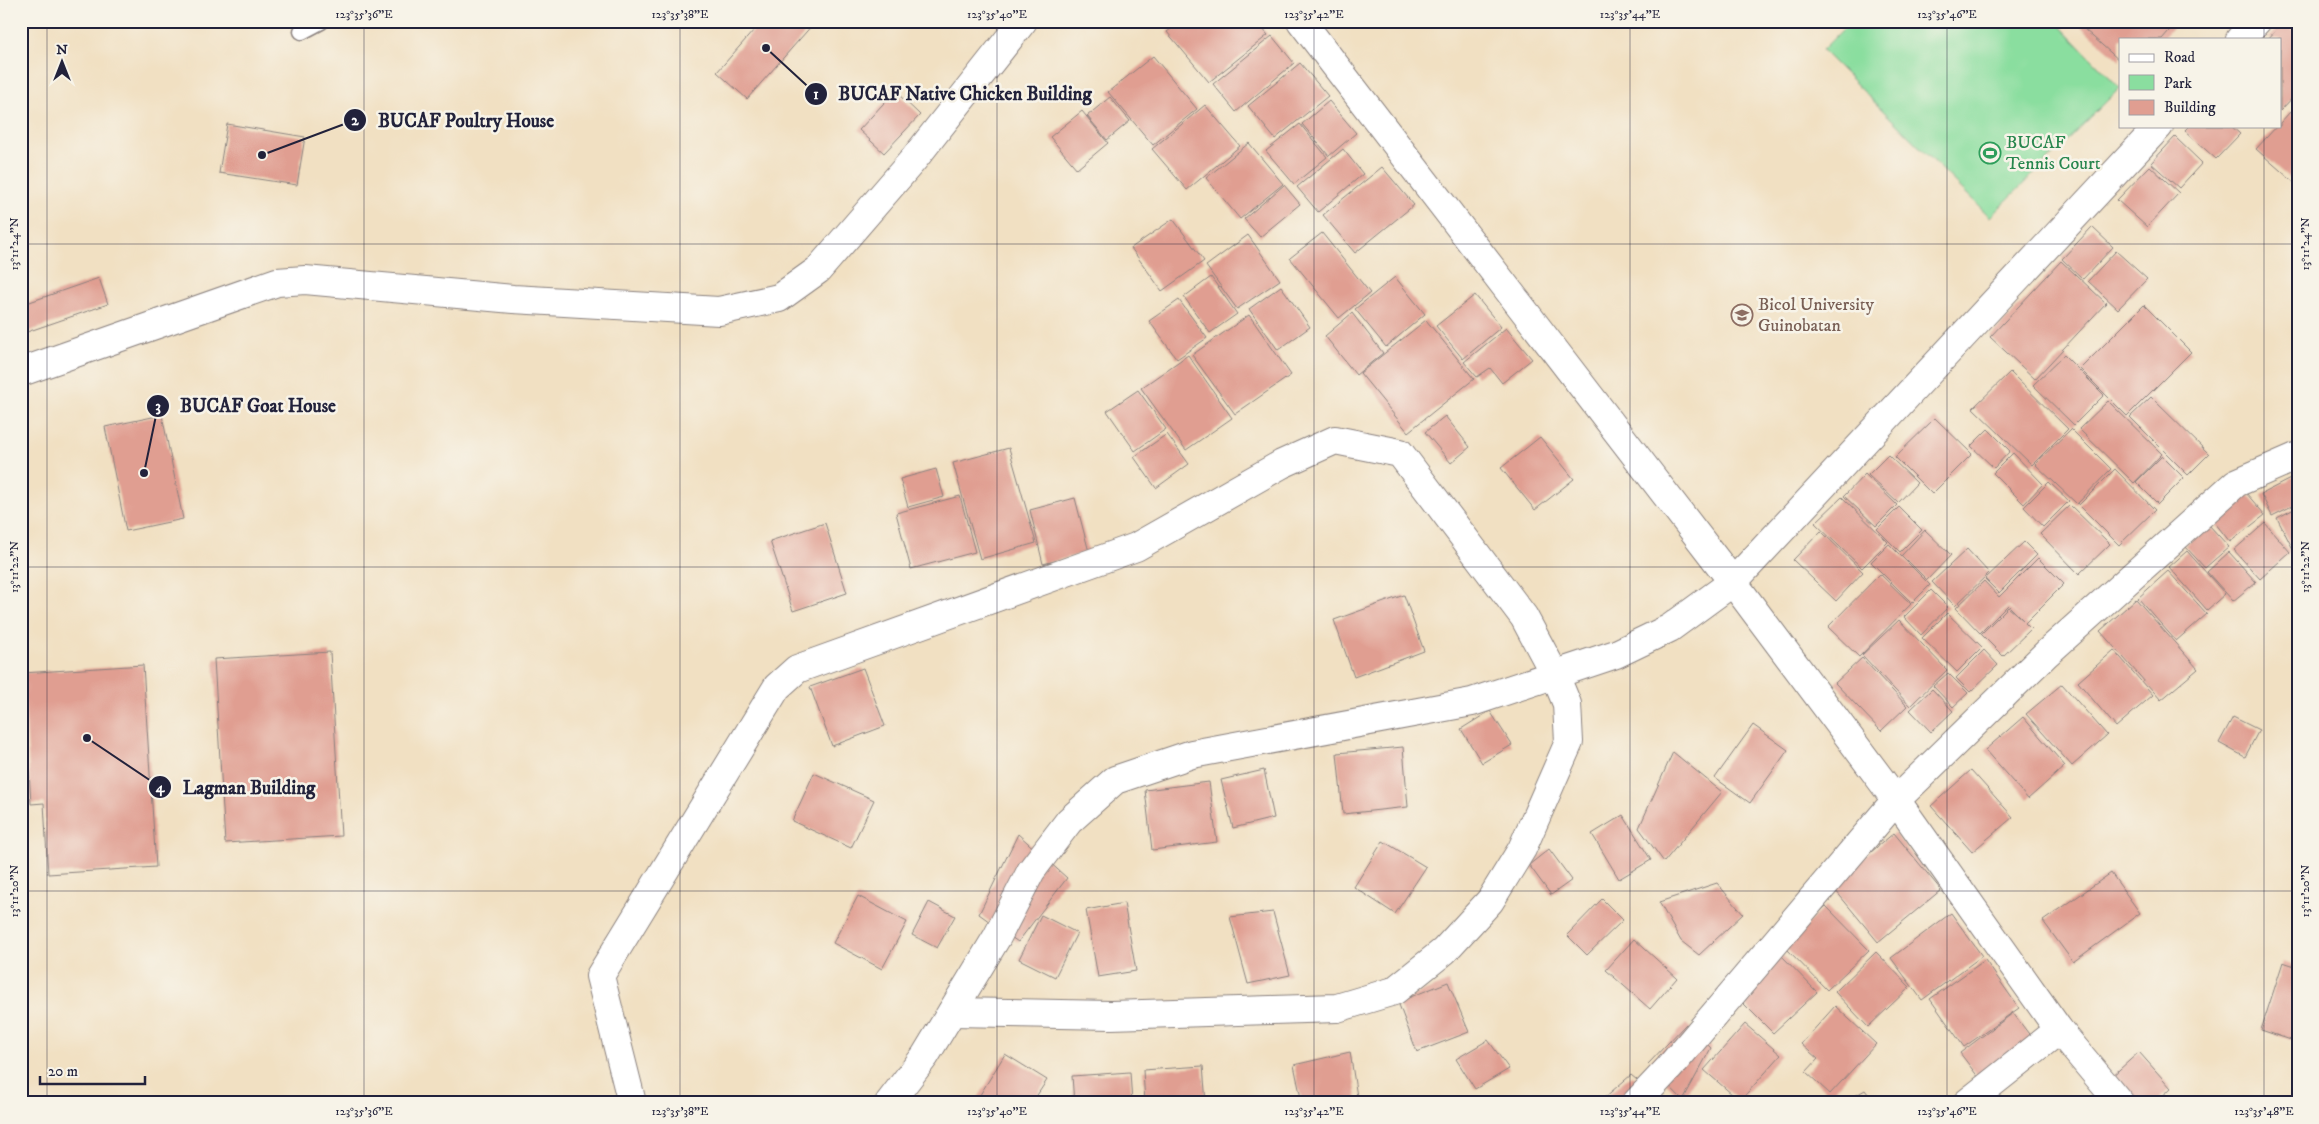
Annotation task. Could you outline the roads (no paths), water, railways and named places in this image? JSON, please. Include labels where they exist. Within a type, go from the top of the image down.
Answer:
[{"type":"street","points":[[21,372],[277,282],[305,280],[513,299],[718,310],[779,298],[818,270],[914,159],[1023,21]]},
{"type":"street","points":[[1302,21],[1733,582],[1896,800],[2059,1030],[2120,1103]]},
{"type":"street","points":[[2241,38],[2257,21]]},
{"type":"street","points":[[889,1103],[925,1056],[997,937],[1031,872],[1069,821],[1115,780],[1192,754],[1472,702],[1616,654],[1670,628],[1733,582],[2157,128]]},
{"type":"street","points":[[632,1103],[600,976],[777,687],[797,669],[1136,547],[1282,464],[1335,440],[1400,453],[1524,617],[1556,675],[1567,704],[1569,742],[1522,849],[1490,901],[1444,951],[1394,991],[1337,1008],[1111,1015],[952,1012]]},
{"type":"street","points":[[1636,1103],[1669,1068],[1896,800],[2047,653],[2236,483],[2298,456]]},
{"type":"street","points":[[1967,1103],[2059,1030]]},
{"type":"lane","points":[[302,31],[322,21]]},
{"type":"place","name":"BUCAF Native Chicken Building","points":[[766,48]]},
{"type":"place","name":"BUCAF Tennis Court","points":[[1990,153]]},
{"type":"place","name":"BUCAF Poultry House","points":[[262,155]]},
{"type":"place","name":"Bicol University Guinobatan","points":[[1742,315]]},
{"type":"place","name":"BUCAF Goat House","points":[[144,473]]},
{"type":"place","name":"Lagman Building","points":[[87,738]]}]
